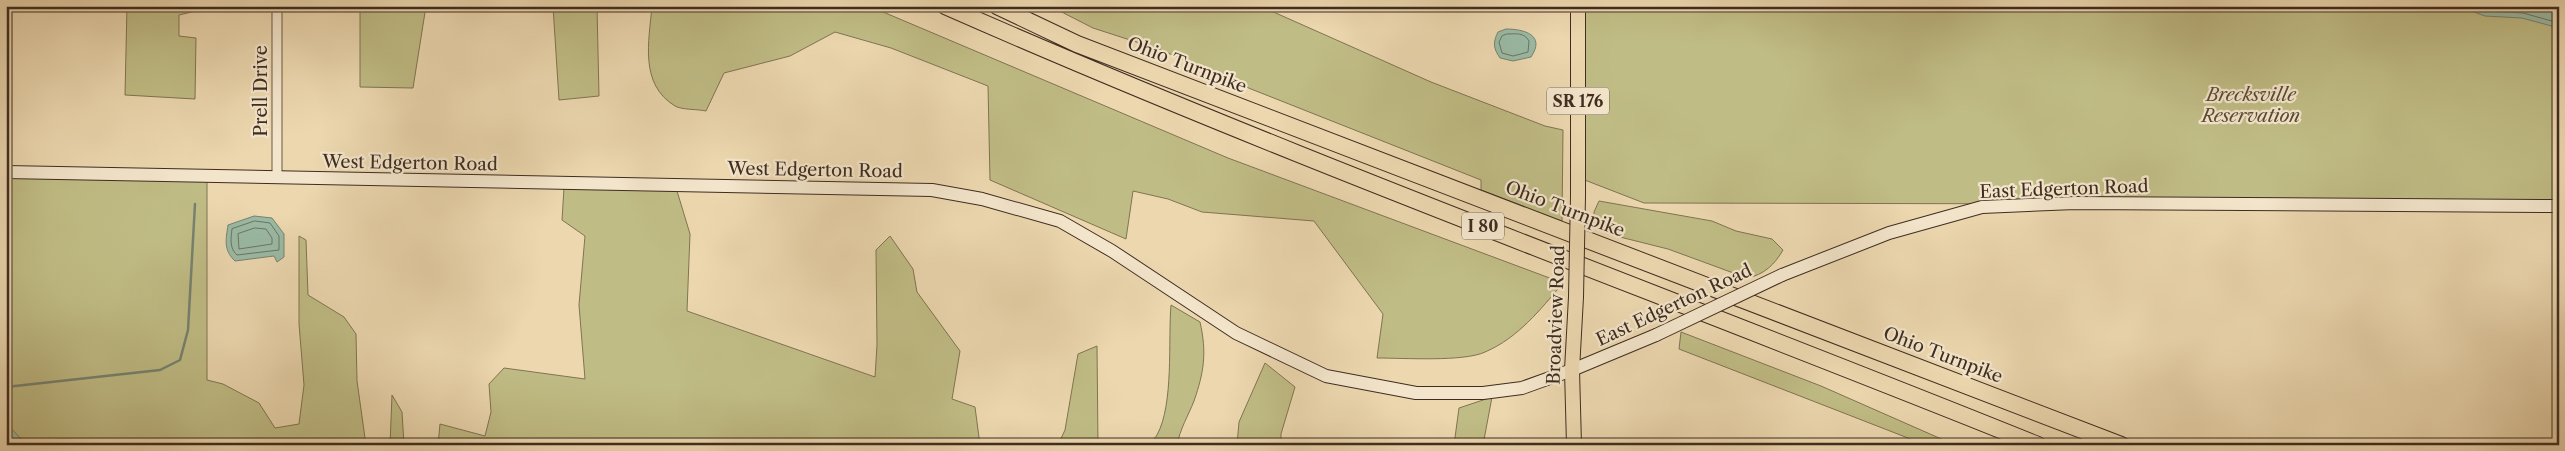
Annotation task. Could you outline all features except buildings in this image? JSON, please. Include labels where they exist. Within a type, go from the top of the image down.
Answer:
[{"type":"highway","name":"I 80","points":[[945,6],[1069,61],[2038,445]]},
{"type":"highway","name":"Ohio Turnpike","points":[[997,6],[1077,44],[2120,445]]},
{"type":"main road","name":"Broadview Road","points":[[1574,445],[1572,370],[1578,196],[1578,6]]},
{"type":"street","name":"Prell Drive","points":[[277,6],[277,176]]},
{"type":"street","name":"West Edgerton Road","points":[[6,172],[932,190],[982,199],[1060,221],[1112,251],[1236,333],[1326,376],[1416,393],[1483,392],[1522,388],[1572,370]]},
{"type":"street","name":"East Edgerton Road","points":[[1572,370],[1656,335],[1782,275],[1889,232],[1982,207],[2075,203],[2559,206]]},
{"type":"green space","points":[[127,6],[199,6],[200,10],[179,15],[179,36],[196,38],[195,99],[125,95]]},
{"type":"green space","points":[[360,6],[426,6],[413,88],[360,87]]},
{"type":"green space","points":[[553,6],[597,6],[599,96],[559,100]]},
{"type":"green space","points":[[652,6],[869,6],[1228,158],[1563,283],[1537,313],[1518,331],[1485,352],[1448,358],[1377,358],[1383,314],[1314,221],[1202,212],[1168,199],[1133,191],[1126,239],[990,180],[988,86],[891,48],[835,32],[790,56],[724,73],[706,111],[678,107],[664,97],[656,86],[651,74],[648,47]]},
{"type":"green space","points":[[1050,6],[1260,6],[1431,82],[1545,126],[1563,130],[1562,221],[1481,190],[1481,180],[1251,89],[1161,50],[1093,28]]},
{"type":"green space","name":"Brecksville Reservation","points":[[1578,6],[2559,6],[2559,205],[1644,203],[1577,177]]},
{"type":"green space","points":[[6,177],[207,179],[207,380],[223,384],[259,403],[275,428],[299,424],[304,385],[299,324],[299,236],[306,240],[308,295],[344,317],[356,334],[357,381],[366,445],[6,445]]},
{"type":"green space","points":[[564,188],[677,191],[690,234],[687,311],[875,377],[877,345],[876,250],[890,236],[913,269],[917,292],[960,351],[952,399],[975,407],[980,445],[438,445],[440,424],[485,436],[491,412],[489,384],[504,368],[585,379],[579,305],[585,236],[562,220]]},
{"type":"green space","points":[[1599,201],[1712,221],[1736,231],[1772,239],[1783,250],[1768,268],[1753,277],[1747,278],[1668,249],[1620,237],[1595,225],[1594,212]]},
{"type":"green space","points":[[1171,305],[1200,322],[1204,353],[1202,371],[1194,401],[1177,445],[1146,445],[1157,435],[1166,407]]},
{"type":"green space","points":[[1681,332],[1821,386],[1955,445],[1926,445],[1679,349]]},
{"type":"green space","points":[[1097,346],[1098,445],[1058,445],[1065,430],[1078,354]]},
{"type":"green space","points":[[1265,363],[1295,387],[1281,434],[1281,445],[1237,445],[1239,422]]},
{"type":"green space","points":[[392,395],[402,412],[404,445],[390,445]]},
{"type":"green space","points":[[1492,397],[1483,445],[1454,445],[1459,408]]},
{"type":"water","points":[[2470,6],[2559,6],[2559,28],[2522,18],[2485,16],[2474,12]]},
{"type":"water","points":[[1506,29],[1520,30],[1534,38],[1536,43],[1531,57],[1513,61],[1500,58],[1495,48],[1495,39],[1498,32]]},
{"type":"water","points":[[254,216],[272,218],[284,234],[284,257],[277,262],[274,256],[235,261],[229,253],[226,244],[228,225]]},
{"type":"water","points":[[6,423],[26,444],[65,439],[81,441],[90,445],[6,445]]},
{"type":"waterway","points":[[6,387],[160,370],[180,360],[188,330],[195,204]]}]
